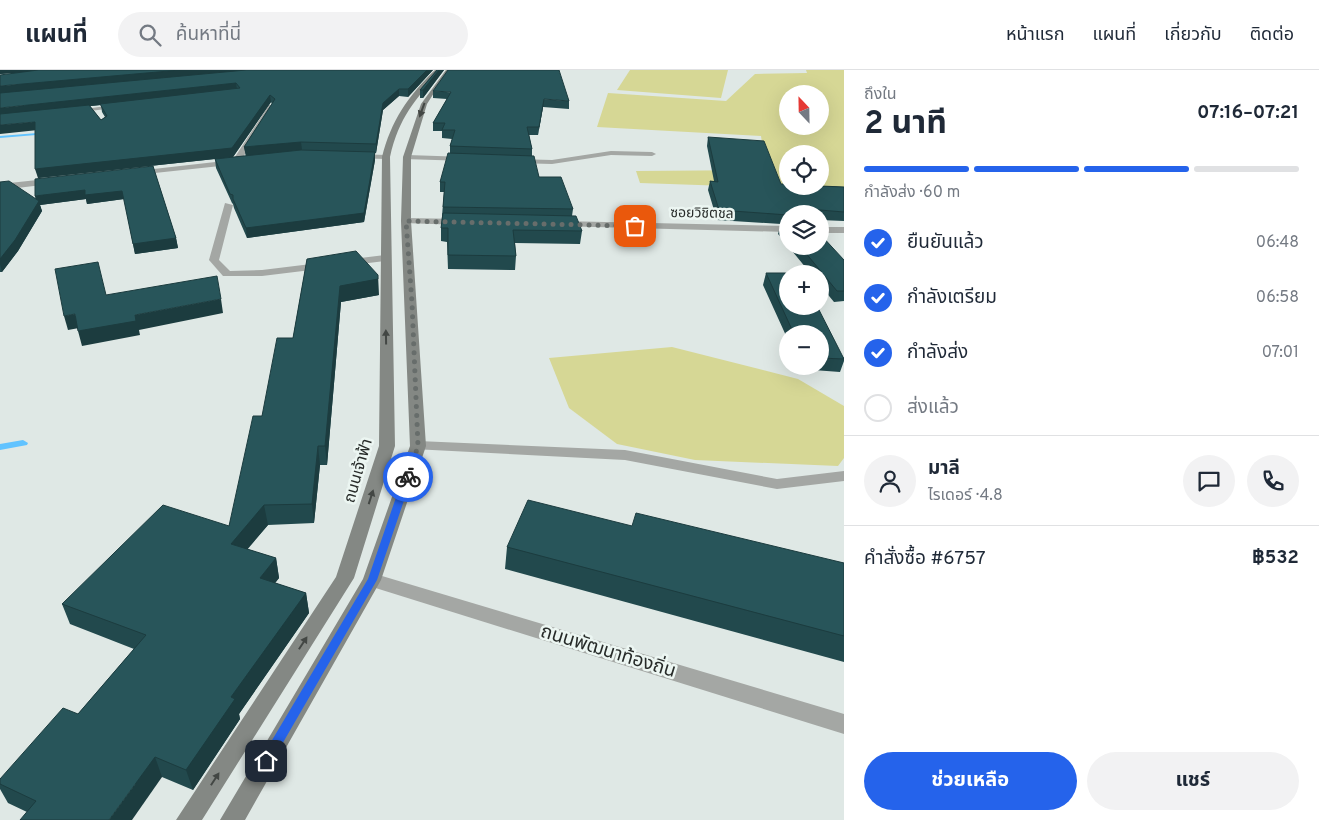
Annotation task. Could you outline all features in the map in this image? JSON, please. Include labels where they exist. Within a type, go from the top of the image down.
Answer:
[{"type":"main road","name":"ถนนเจ้าฟ้า","points":[[188,820],[345,578],[387,446],[386,157],[395,123],[404,107],[409,99],[438,70]]},
{"type":"main road","points":[[232,820],[372,580],[418,446],[412,303],[406,221],[407,157],[424,104],[442,76],[449,70]]},
{"type":"street","points":[[66,112],[132,105]]},
{"type":"street","points":[[236,162],[271,106]]},
{"type":"street","points":[[96,109],[99,116]]},
{"type":"street","points":[[504,161],[552,162],[611,153],[652,154]]},
{"type":"street","points":[[349,156],[386,157]]},
{"type":"street","points":[[407,157],[475,160]]},
{"type":"street","points":[[129,173],[245,161]]},
{"type":"street","points":[[0,188],[62,181]]},
{"type":"street","points":[[228,205],[214,260],[227,274],[262,273],[385,258]]},
{"type":"street","points":[[406,221],[474,223]]},
{"type":"street","name":"ซอยวิชิตชล","points":[[553,224],[779,229]]},
{"type":"street","points":[[829,230],[844,230]]},
{"type":"street","points":[[418,446],[625,455],[777,484],[844,476]]},
{"type":"street","name":"ถนนพัฒนาท้องถิ่น","points":[[372,580],[844,724]]},
{"type":"green space","points":[[630,70],[728,70],[721,98],[617,90]]},
{"type":"green space","points":[[806,70],[844,70],[844,190],[829,189],[829,145],[779,145],[779,188],[640,183],[636,171],[766,170],[761,136],[597,127],[608,93],[726,101],[755,74],[807,73]]},
{"type":"green space","points":[[672,347],[798,379],[844,406],[844,458],[838,466],[695,460],[617,444],[569,408],[549,358]]},
{"type":"building","points":[[38,70],[180,70],[0,86],[0,75]]},
{"type":"building","points":[[246,70],[427,70],[408,89],[399,89],[383,103],[376,144],[301,142],[244,147],[275,99],[270,95],[232,148],[35,169],[35,122],[0,125],[0,114],[89,105],[101,120],[107,116],[100,104],[240,88],[236,83],[0,108],[0,93]]},
{"type":"building","points":[[439,70],[423,90],[420,90]]},
{"type":"building","points":[[448,70],[559,70],[569,101],[544,99],[539,127],[527,127],[532,149],[450,146],[455,130],[442,130],[445,123],[433,123],[451,92],[433,91]]},
{"type":"building","points":[[708,137],[764,141],[779,179],[779,195],[829,195],[829,186],[844,187],[844,212],[829,211],[829,205],[779,205],[779,214],[719,210],[710,181],[718,182]]},
{"type":"building","points":[[301,150],[375,152],[364,213],[246,228],[233,195],[230,194],[215,159]]},
{"type":"building","points":[[448,153],[534,156],[539,177],[561,177],[573,209],[443,207],[445,182],[440,182]]},
{"type":"building","points":[[153,166],[176,238],[133,244],[122,191],[85,195],[85,190],[35,196],[35,179]]},
{"type":"building","points":[[9,181],[39,201],[15,240],[0,259],[0,182]]},
{"type":"building","points":[[443,213],[576,216],[582,231],[513,230],[516,256],[448,255],[448,228],[441,228]]},
{"type":"building","points":[[829,244],[844,260],[844,291],[837,291],[829,281],[829,265],[816,265],[807,255],[829,255]]},
{"type":"building","points":[[356,251],[378,275],[378,279],[340,286],[325,446],[318,446],[312,504],[264,505],[231,544],[276,558],[260,578],[306,593],[231,697],[235,699],[186,770],[155,757],[109,820],[20,820],[36,801],[0,784],[0,779],[63,708],[78,714],[146,635],[62,604],[163,505],[229,526],[253,416],[262,416],[277,338],[293,338],[307,259]]},
{"type":"building","points":[[98,262],[106,295],[217,276],[221,299],[135,315],[136,321],[78,331],[75,314],[64,316],[55,269]]},
{"type":"building","points":[[766,273],[779,273],[779,301]]},
{"type":"building","points":[[785,315],[822,315],[827,325],[790,325]]},
{"type":"building","points":[[829,330],[844,359],[829,358]]},
{"type":"building","points":[[528,500],[632,526],[636,513],[844,563],[844,636],[507,547]]},
{"type":"waterway","points":[[0,137],[48,133]]},
{"type":"waterway","points":[[0,447],[23,443]]},
{"type":"way so far","points":[[408,477],[418,446],[412,303],[406,221],[635,226]]},
{"type":"route","points":[[266,761],[372,580],[408,477]]}]
